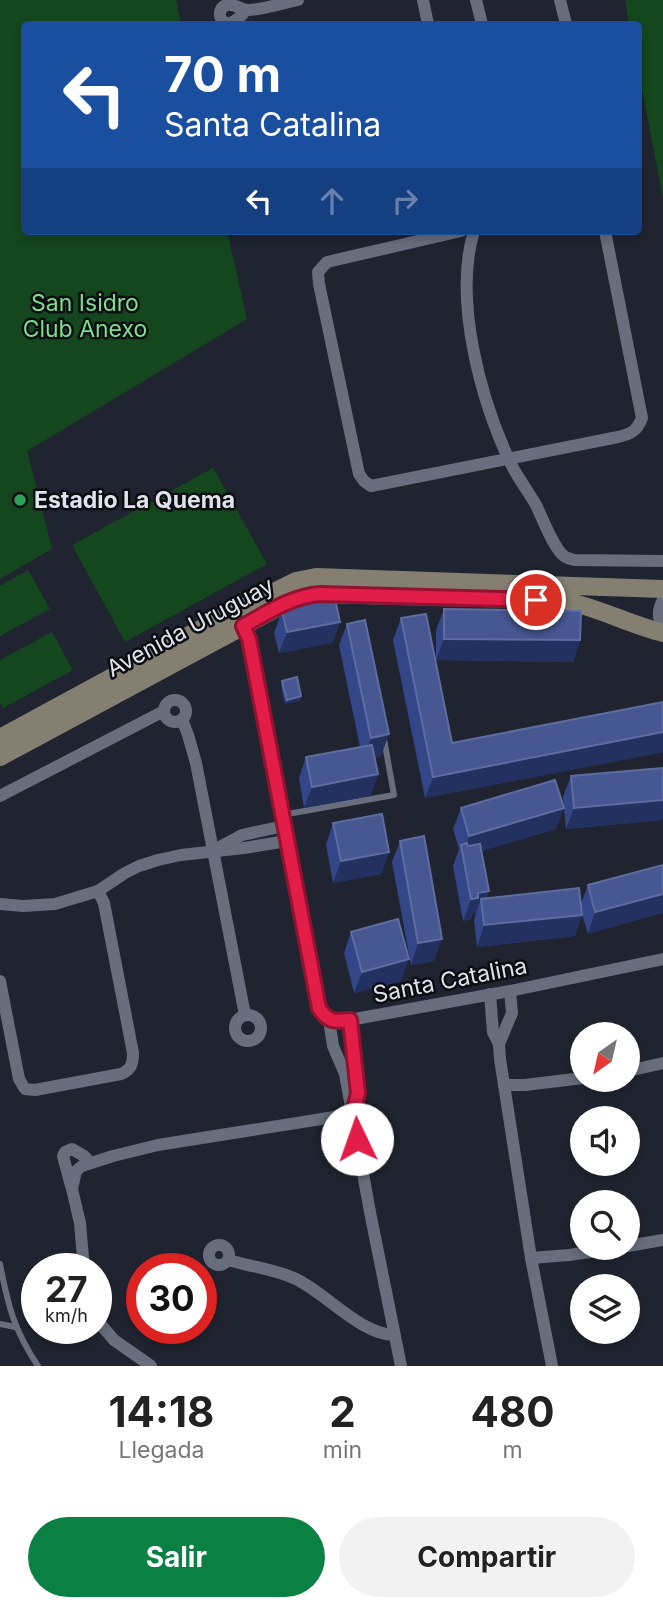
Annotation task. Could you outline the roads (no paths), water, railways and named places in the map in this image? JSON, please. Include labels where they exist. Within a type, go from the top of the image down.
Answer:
[{"type":"main road","name":"Avenida Uruguay","points":[[0,757],[239,619],[296,581],[316,577],[663,589]]},
{"type":"main road","name":"Avenida Uruguay","points":[[0,738],[239,619],[308,595],[562,600],[604,611],[663,633]]},
{"type":"street","points":[[246,10],[298,0]]},
{"type":"street","points":[[423,0],[427,21]]},
{"type":"street","points":[[476,0],[481,21]]},
{"type":"street","points":[[560,0],[565,21]]},
{"type":"street","points":[[444,235],[327,262],[318,271],[359,474],[371,486],[618,437],[632,433],[639,426],[642,418],[606,235]]},
{"type":"street","points":[[473,235],[470,244],[467,317],[486,403],[509,459],[562,555],[574,560],[663,562]]},
{"type":"street","points":[[663,600],[658,611],[663,627]]},
{"type":"street","points":[[239,619],[249,639],[319,1008],[329,1020],[333,1046],[345,1074],[401,1366]]},
{"type":"street","points":[[0,796],[164,710],[168,720],[175,722],[182,719],[196,763],[245,1015]]},
{"type":"street","points":[[213,851],[242,835],[283,820]]},
{"type":"street","points":[[0,904],[55,904],[98,891],[139,866],[181,855],[287,841]]},
{"type":"street","points":[[0,981],[19,1079],[25,1089],[35,1090],[127,1071],[133,1062],[133,1053],[106,915],[98,891]]},
{"type":"street","name":"Santa Catalina","points":[[329,1020],[350,1020],[510,991],[663,959]]},
{"type":"street","points":[[510,991],[512,1013],[499,1044],[499,1059],[531,1258],[552,1366]]},
{"type":"street","points":[[490,994],[493,1032],[499,1044]]},
{"type":"street","points":[[350,1020],[358,1093],[353,1114]]},
{"type":"street","points":[[640,1068],[663,1063]]},
{"type":"street","points":[[504,1085],[570,1080]]},
{"type":"street","points":[[72,1189],[76,1171],[90,1162],[158,1145],[353,1114]]},
{"type":"street","points":[[82,1253],[80,1223],[63,1156],[72,1149],[90,1162]]},
{"type":"street","points":[[640,1244],[663,1240]]},
{"type":"street","points":[[531,1258],[570,1255]]},
{"type":"street","points":[[228,1260],[295,1279],[375,1332],[394,1335]]},
{"type":"street","points":[[112,1338],[151,1366]]},
{"type":"lane","points":[[283,820],[394,795],[382,728]]},
{"type":"lane","points":[[0,1264],[15,1327],[38,1366]]},
{"type":"lane","points":[[0,1324],[15,1327]]},
{"type":"place","name":"Estadio La Quema","points":[[20,500]]},
{"type":"park label","name":"San Isidro Club Anexo","points":[[85,316]]}]
